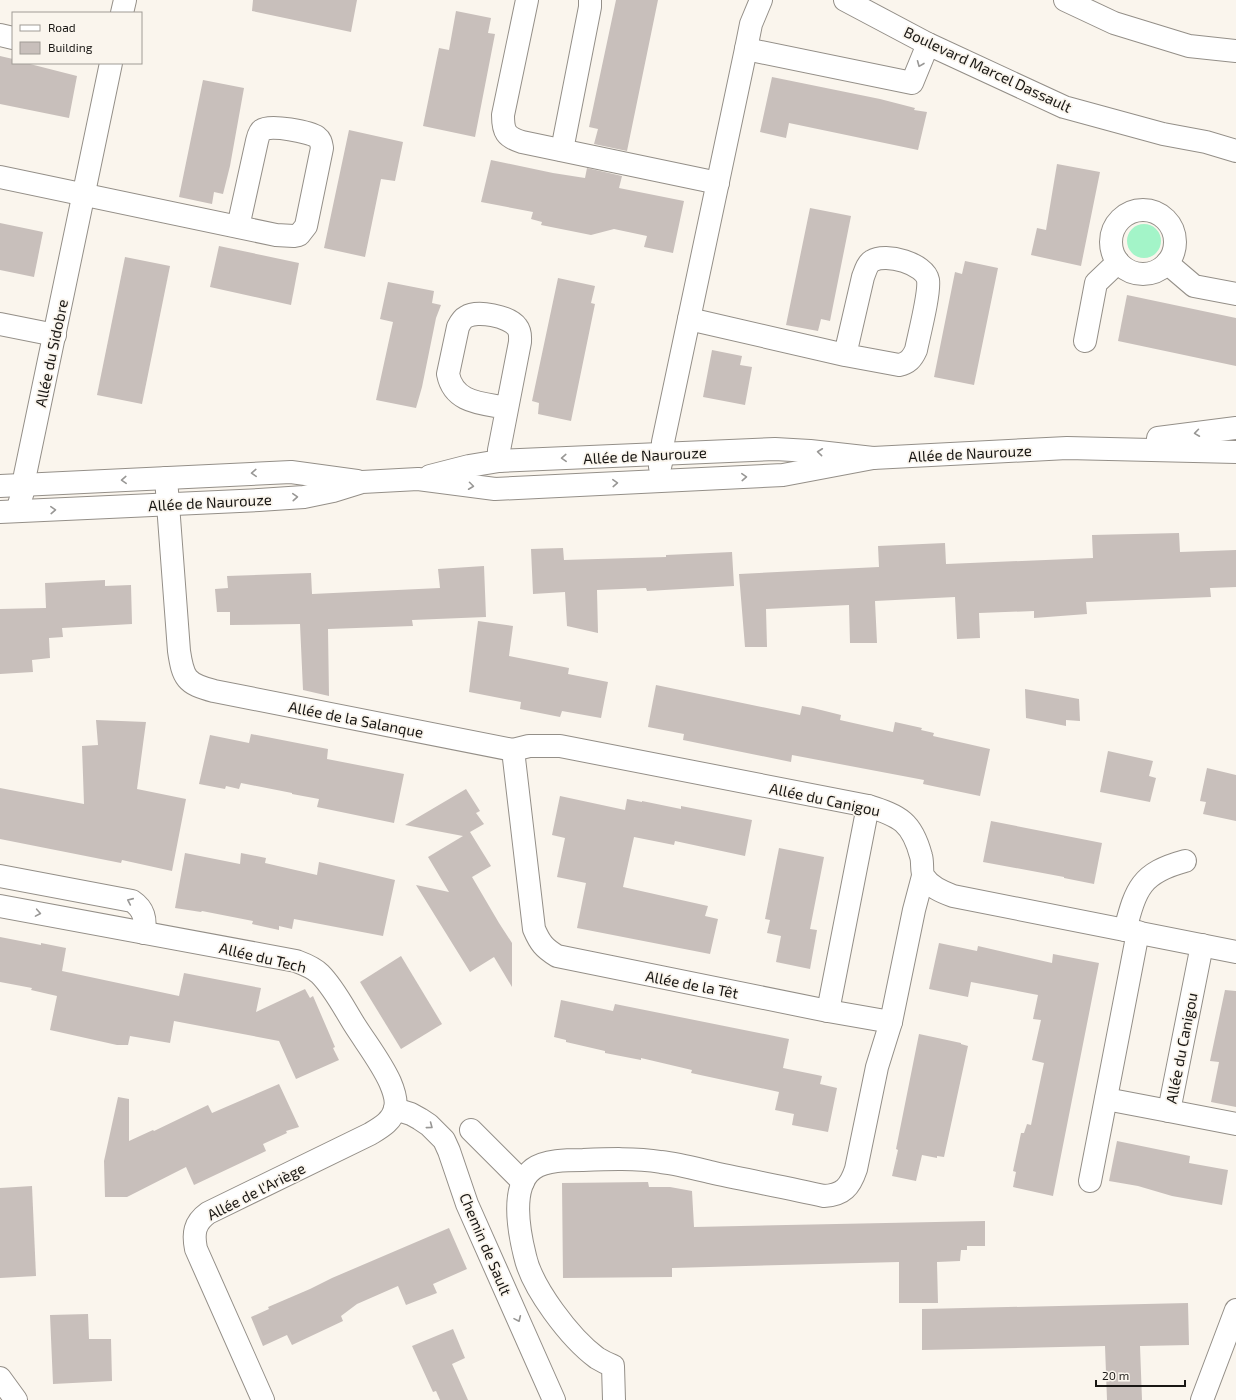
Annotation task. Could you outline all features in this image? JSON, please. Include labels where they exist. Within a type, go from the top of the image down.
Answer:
[{"type":"street","points":[[122,12],[125,0]]},
{"type":"street","points":[[527,0],[503,115],[505,132],[512,139],[718,183]]},
{"type":"street","points":[[562,150],[590,7],[590,0]]},
{"type":"street","points":[[656,481],[664,454],[663,442],[751,24],[761,0]]},
{"type":"street","name":"Boulevard Marcel Dassault","points":[[844,0],[928,44],[1064,106],[1163,134],[1206,142],[1236,151]]},
{"type":"street","points":[[1065,0],[1114,23],[1188,46],[1236,51]]},
{"type":"street","points":[[0,35],[12,38]]},
{"type":"street","points":[[746,49],[912,83],[928,44]]},
{"type":"street","name":"Allée du Sidobre","points":[[9,512],[26,485],[25,475],[111,64]]},
{"type":"street","points":[[0,177],[84,194],[238,227],[286,237],[299,235],[303,232],[308,220],[322,148],[321,142],[316,137],[309,134],[279,128],[270,127],[263,129],[257,140],[238,227]]},
{"type":"street","name":"Boulevard Marcel Dassault","points":[[1206,142],[1236,140]]},
{"type":"street","points":[[1137,210],[1149,210],[1159,214],[1168,221],[1173,231],[1175,242],[1173,253],[1167,263],[1158,270],[1148,274],[1137,273],[1126,269],[1118,262],[1112,252],[1110,241],[1112,230],[1118,220],[1126,214],[1137,210]]},
{"type":"street","points":[[689,319],[845,355],[886,364],[899,365],[907,363],[913,357],[916,350],[928,292],[926,273],[919,267],[909,262],[881,258],[872,261],[863,277],[845,355]]},
{"type":"street","points":[[1085,341],[1096,283],[1118,262]]},
{"type":"street","points":[[1167,263],[1194,286],[1236,294]]},
{"type":"street","points":[[0,324],[55,335]]},
{"type":"street","points":[[499,461],[499,450],[507,408]]},
{"type":"street","name":"Allée de Naurouze","points":[[1067,448],[1236,428]]},
{"type":"street","name":"Allée de Naurouze","points":[[9,512],[304,497],[333,491],[362,482],[418,479],[495,489],[783,476],[873,458],[1067,448],[1218,450],[1236,452]]},
{"type":"street","name":"Allée de Naurouze","points":[[418,479],[469,466],[499,461],[775,449],[810,451],[873,458]]},
{"type":"street","points":[[0,486],[291,472],[362,482]]},
{"type":"street","name":"Allée de la Salanque","points":[[166,478],[181,668],[186,677],[192,683],[200,687],[221,692],[513,750]]},
{"type":"street","name":"Allée du Canigou","points":[[513,750],[529,746],[560,746],[868,806],[902,820],[908,827],[914,836],[922,858],[923,876]]},
{"type":"street","name":"Allée de la Têt","points":[[513,750],[534,929],[538,939],[546,950],[557,956],[828,1011],[891,1022]]},
{"type":"street","points":[[828,1011],[868,806]]},
{"type":"street","points":[[1090,1181],[1106,1099],[1132,931],[1132,905],[1139,888],[1150,876],[1167,866],[1185,861]]},
{"type":"street","points":[[0,876],[132,901],[140,907],[143,912],[145,918],[144,933]]},
{"type":"street","points":[[923,876],[930,884],[953,896],[1236,952]]},
{"type":"street","points":[[614,1400],[613,1366],[598,1358],[580,1343],[564,1325],[541,1292],[526,1263],[520,1238],[519,1218],[519,1200],[523,1182],[533,1170],[551,1163],[573,1160],[627,1159],[661,1162],[824,1196],[833,1196],[845,1189],[856,1169],[877,1067],[891,1022],[914,910],[923,876]]},
{"type":"street","name":"Allée du Tech","points":[[0,906],[296,961],[312,968],[319,973],[331,988],[385,1073],[393,1091],[395,1109]]},
{"type":"street","name":"Allée du Canigou","points":[[1106,1099],[1169,1111],[1202,945]]},
{"type":"street","name":"Allée de l'Ariège","points":[[263,1400],[196,1249],[194,1234],[197,1223],[208,1213],[370,1134],[389,1121],[395,1109]]},
{"type":"street","name":"Chemin de Sault","points":[[395,1109],[411,1114],[424,1122],[437,1132],[444,1140],[450,1151],[467,1204],[554,1400]]},
{"type":"street","points":[[1169,1111],[1236,1124]]},
{"type":"street","points":[[471,1130],[523,1182]]},
{"type":"street","points":[[1202,1400],[1236,1310]]},
{"type":"street","points":[[0,1378],[16,1400]]},
{"type":"green space","points":[[1144,224],[1150,225],[1156,229],[1160,235],[1160,247],[1156,253],[1150,257],[1144,258],[1138,257],[1132,253],[1128,247],[1127,241],[1128,235],[1132,229],[1138,225]]},
{"type":"building","points":[[253,0],[357,0],[351,32],[252,11]]},
{"type":"building","points":[[616,0],[658,0],[627,151],[594,144],[598,129],[589,127]]},
{"type":"building","points":[[456,11],[491,18],[488,33],[495,34],[475,137],[423,126],[439,48],[449,50]]},
{"type":"building","points":[[0,56],[12,59],[12,64],[30,64],[77,76],[69,118],[0,104]]},
{"type":"building","points":[[772,77],[880,99],[915,108],[914,110],[927,112],[918,150],[789,123],[786,138],[760,132]]},
{"type":"building","points":[[203,80],[244,88],[230,166],[223,194],[214,192],[212,204],[179,197]]},
{"type":"building","points":[[349,130],[403,142],[395,181],[381,179],[365,257],[324,248]]},
{"type":"building","points":[[491,160],[585,178],[587,168],[622,176],[619,188],[684,201],[673,253],[644,247],[647,236],[614,229],[591,235],[541,225],[542,222],[531,219],[533,212],[481,202]]},
{"type":"building","points":[[1057,164],[1100,172],[1081,266],[1031,255],[1037,228],[1046,230]]},
{"type":"building","points":[[810,208],[851,216],[830,321],[821,319],[818,331],[786,325]]},
{"type":"building","points":[[0,223],[43,232],[34,277],[0,270]]},
{"type":"building","points":[[219,246],[299,263],[291,305],[210,287]]},
{"type":"building","points":[[125,257],[170,266],[142,404],[97,395]]},
{"type":"building","points":[[965,261],[998,268],[974,385],[934,377],[955,272],[962,274]]},
{"type":"building","points":[[558,278],[595,286],[591,303],[595,304],[571,421],[538,414],[539,403],[532,401]]},
{"type":"building","points":[[388,282],[434,291],[432,303],[441,305],[436,318],[422,387],[416,408],[376,400],[393,322],[380,319]]},
{"type":"building","points":[[1127,295],[1236,318],[1236,366],[1118,341]]},
{"type":"building","points":[[712,350],[742,356],[740,365],[752,367],[745,405],[703,397]]},
{"type":"building","points":[[1179,533],[1180,552],[1236,550],[1236,587],[1210,588],[1211,597],[1086,602],[1087,614],[1034,618],[1034,611],[979,613],[980,638],[957,639],[955,597],[875,601],[877,643],[850,643],[849,605],[766,609],[767,647],[745,647],[739,574],[879,567],[878,546],[945,543],[946,564],[1093,558],[1092,535]]},
{"type":"building","points":[[563,548],[564,560],[666,557],[666,555],[732,552],[734,586],[647,591],[646,588],[597,590],[598,633],[567,626],[565,592],[533,594],[531,549]]},
{"type":"building","points":[[484,566],[486,617],[412,620],[413,626],[328,629],[329,696],[303,690],[300,624],[230,625],[230,612],[217,612],[215,589],[228,588],[227,576],[311,573],[312,594],[440,588],[438,569]]},
{"type":"building","points":[[105,580],[105,586],[131,585],[132,624],[62,628],[63,637],[49,638],[50,658],[32,660],[33,672],[0,674],[0,609],[46,608],[45,583]]},
{"type":"building","points":[[478,621],[513,626],[509,656],[569,668],[568,674],[608,682],[601,718],[562,711],[560,717],[520,709],[521,702],[469,692]]},
{"type":"building","points":[[656,685],[800,715],[802,706],[813,708],[841,715],[840,720],[893,732],[895,722],[922,728],[921,730],[934,733],[933,736],[990,749],[980,796],[923,784],[924,780],[792,755],[791,762],[683,740],[684,734],[648,727]]},
{"type":"building","points":[[1025,689],[1079,699],[1080,721],[1066,720],[1066,726],[1026,718]]},
{"type":"building","points":[[96,720],[146,722],[137,789],[186,799],[172,871],[122,860],[121,863],[0,839],[0,788],[84,804],[82,746],[98,745]]},
{"type":"building","points":[[251,734],[328,749],[327,759],[404,774],[394,823],[317,807],[319,799],[292,793],[241,783],[239,789],[226,786],[225,789],[199,784],[210,735],[249,743]]},
{"type":"building","points":[[1108,751],[1153,761],[1149,776],[1156,778],[1150,802],[1100,792]]},
{"type":"building","points":[[1207,768],[1236,775],[1236,821],[1203,814],[1206,802],[1200,801]]},
{"type":"building","points":[[466,789],[480,811],[476,813],[484,824],[470,832],[491,866],[472,877],[512,943],[512,987],[494,957],[470,972],[416,885],[449,892],[428,857],[463,836],[405,825]]},
{"type":"building","points":[[560,796],[625,810],[627,799],[681,809],[681,806],[752,820],[745,856],[675,841],[674,845],[634,837],[623,887],[708,906],[705,916],[718,919],[710,954],[577,928],[586,883],[557,877],[565,838],[552,835]]},
{"type":"building","points":[[991,821],[1102,843],[1094,884],[983,862]]},
{"type":"building","points":[[779,848],[824,857],[810,929],[817,930],[810,969],[776,962],[781,936],[767,933],[770,920],[765,919]]},
{"type":"building","points":[[185,853],[240,864],[241,853],[266,858],[265,863],[317,875],[319,862],[395,880],[383,936],[294,919],[292,929],[279,926],[279,930],[252,924],[253,921],[202,911],[175,908]]},
{"type":"building","points":[[0,937],[66,948],[62,971],[179,996],[184,973],[261,988],[256,1012],[305,989],[310,998],[313,996],[339,1060],[296,1079],[279,1041],[174,1021],[170,1043],[130,1036],[128,1045],[117,1045],[50,1030],[57,996],[31,990],[32,988],[0,982]]},
{"type":"building","points":[[939,943],[977,951],[978,946],[1052,963],[1053,954],[1099,963],[1053,1196],[1013,1187],[1016,1172],[1013,1171],[1021,1133],[1024,1133],[1027,1124],[1031,1125],[1044,1063],[1032,1060],[1041,1020],[1033,1019],[1038,995],[971,982],[968,997],[929,989]]},
{"type":"building","points":[[401,956],[442,1024],[401,1049],[360,982]]},
{"type":"building","points":[[1225,990],[1236,991],[1236,1107],[1211,1102],[1219,1062],[1210,1061]]},
{"type":"building","points":[[561,1000],[613,1011],[615,1004],[789,1039],[783,1068],[822,1076],[820,1084],[837,1088],[828,1132],[792,1125],[794,1114],[775,1110],[779,1092],[691,1073],[692,1070],[641,1058],[641,1060],[605,1053],[605,1051],[566,1042],[566,1040],[554,1037]]},
{"type":"building","points":[[919,1034],[961,1043],[968,1046],[944,1157],[937,1156],[937,1158],[922,1155],[916,1181],[892,1176]]},
{"type":"building","points":[[279,1084],[299,1127],[286,1131],[287,1133],[263,1144],[266,1151],[194,1185],[186,1167],[127,1197],[105,1197],[104,1161],[118,1097],[129,1099],[129,1141],[153,1130],[154,1131],[208,1105],[212,1113]]},
{"type":"building","points":[[1117,1141],[1190,1156],[1189,1163],[1228,1170],[1222,1205],[1172,1196],[1138,1186],[1109,1181]]},
{"type":"building","points":[[648,1182],[649,1187],[670,1187],[692,1191],[694,1227],[985,1221],[985,1246],[967,1246],[967,1250],[961,1250],[960,1261],[937,1262],[938,1303],[899,1303],[899,1262],[672,1268],[672,1277],[563,1278],[562,1183]]},
{"type":"building","points":[[32,1186],[36,1276],[0,1278],[0,1188]]},
{"type":"building","points":[[449,1228],[467,1269],[433,1284],[437,1293],[406,1305],[398,1286],[357,1304],[341,1316],[343,1321],[292,1345],[287,1335],[263,1346],[251,1317],[269,1309],[268,1307],[332,1278]]},
{"type":"building","points":[[1188,1303],[1189,1345],[1140,1346],[1142,1400],[1107,1400],[1105,1346],[922,1350],[922,1309]]},
{"type":"building","points":[[88,1314],[89,1339],[111,1339],[112,1381],[53,1384],[50,1315]]},
{"type":"building","points":[[453,1329],[465,1358],[452,1364],[468,1400],[440,1400],[436,1391],[433,1392],[412,1346]]}]
